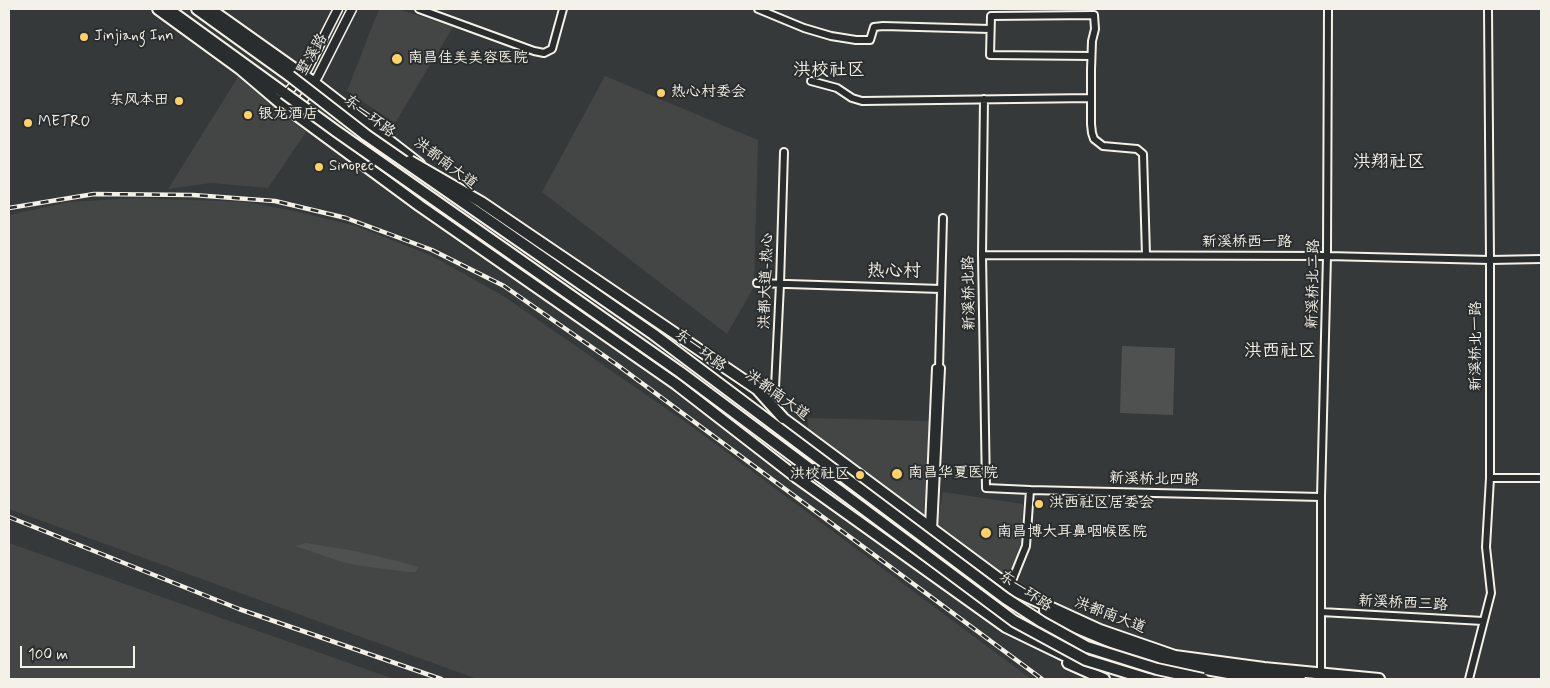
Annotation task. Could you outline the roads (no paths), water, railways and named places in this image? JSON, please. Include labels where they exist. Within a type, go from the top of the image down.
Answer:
[{"type":"main road","points":[[158,9],[239,68],[279,102],[420,206],[676,384],[796,477],[1006,627],[1072,665],[1104,679]]},
{"type":"main road","name":"东一环路","points":[[168,9],[344,137],[680,372],[1014,621],[1086,660],[1148,679]]},
{"type":"main road","name":"东一环路","points":[[197,9],[290,76],[366,135],[653,334],[1005,598],[1042,622],[1087,647],[1157,669],[1202,679]]},
{"type":"main road","name":"洪都南大道","points":[[210,9],[313,82],[456,192],[607,294],[783,418],[1013,590],[1100,630],[1175,656],[1321,676],[1379,679]]},
{"type":"main road","points":[[366,135],[480,202],[757,388],[783,418]]},
{"type":"main road","points":[[1013,590],[1058,620],[1125,648],[1180,665],[1234,674],[1300,679]]},
{"type":"main road","points":[[1006,627],[1068,657],[1139,679]]},
{"type":"street","name":"墅溪路","points":[[279,102],[308,68],[338,9]]},
{"type":"street","name":"墅溪路","points":[[295,114],[340,36],[352,9]]},
{"type":"street","points":[[419,9],[544,53],[552,49],[563,9]]},
{"type":"street","points":[[758,9],[804,28],[831,36],[856,40],[870,40],[874,27],[883,26],[990,29]]},
{"type":"street","name":"新溪桥北二路","points":[[1321,676],[1321,497],[1328,256],[1328,9]]},
{"type":"street","name":"新溪桥北一路","points":[[1469,679],[1491,593],[1486,547],[1490,478],[1488,9]]},
{"type":"street","points":[[1091,56],[990,55],[991,16],[1094,15],[1095,30],[1091,56],[1091,124],[1094,138],[1103,146],[1137,149],[1141,151],[1144,157],[1146,256]]},
{"type":"street","points":[[811,81],[837,88],[852,98],[862,101],[1091,98]]},
{"type":"street","name":"新溪桥北路","points":[[984,99],[982,255],[986,488]]},
{"type":"street","name":"洪都大道-热心","points":[[773,411],[780,284],[784,152]]},
{"type":"street","points":[[931,529],[941,368],[939,368],[943,218]]},
{"type":"street","name":"新溪桥西一路","points":[[982,255],[1541,259]]},
{"type":"street","points":[[757,283],[941,289]]},
{"type":"street","points":[[1490,478],[1541,478]]},
{"type":"street","name":"新溪桥北四路","points":[[986,488],[1321,497]]},
{"type":"street","points":[[1013,590],[1026,546],[1030,490]]},
{"type":"street","name":"新溪桥西三路","points":[[1321,612],[1483,621]]},
{"type":"railway","points":[[9,208],[94,194],[193,195],[275,201],[346,218],[432,250],[504,286],[616,364],[1042,679]]},
{"type":"railway","points":[[9,517],[239,609],[441,679]]},
{"type":"place","name":"Jinjiang Inn","points":[[84,37]]},
{"type":"place","name":"南昌佳美美容医院","points":[[397,59]]},
{"type":"place","name":"热心村委会","points":[[661,93]]},
{"type":"place","name":"东风本田","points":[[179,101]]},
{"type":"place","name":"银龙酒店","points":[[248,115]]},
{"type":"place","name":"METRO","points":[[28,123]]},
{"type":"place","name":"Sinopec","points":[[319,167]]},
{"type":"place","name":"南昌华夏医院","points":[[897,474]]},
{"type":"place","name":"洪校社区","points":[[860,475]]},
{"type":"place","name":"洪西社区居委会","points":[[1039,504]]},
{"type":"place","name":"南昌博大耳鼻咽喉医院","points":[[986,533]]},
{"type":"district","name":"洪校社区","points":[[829,71]]},
{"type":"district","name":"洪翔社区","points":[[1389,163]]},
{"type":"district","name":"热心村","points":[[894,272]]},
{"type":"district","name":"洪西社区","points":[[1280,352]]}]
